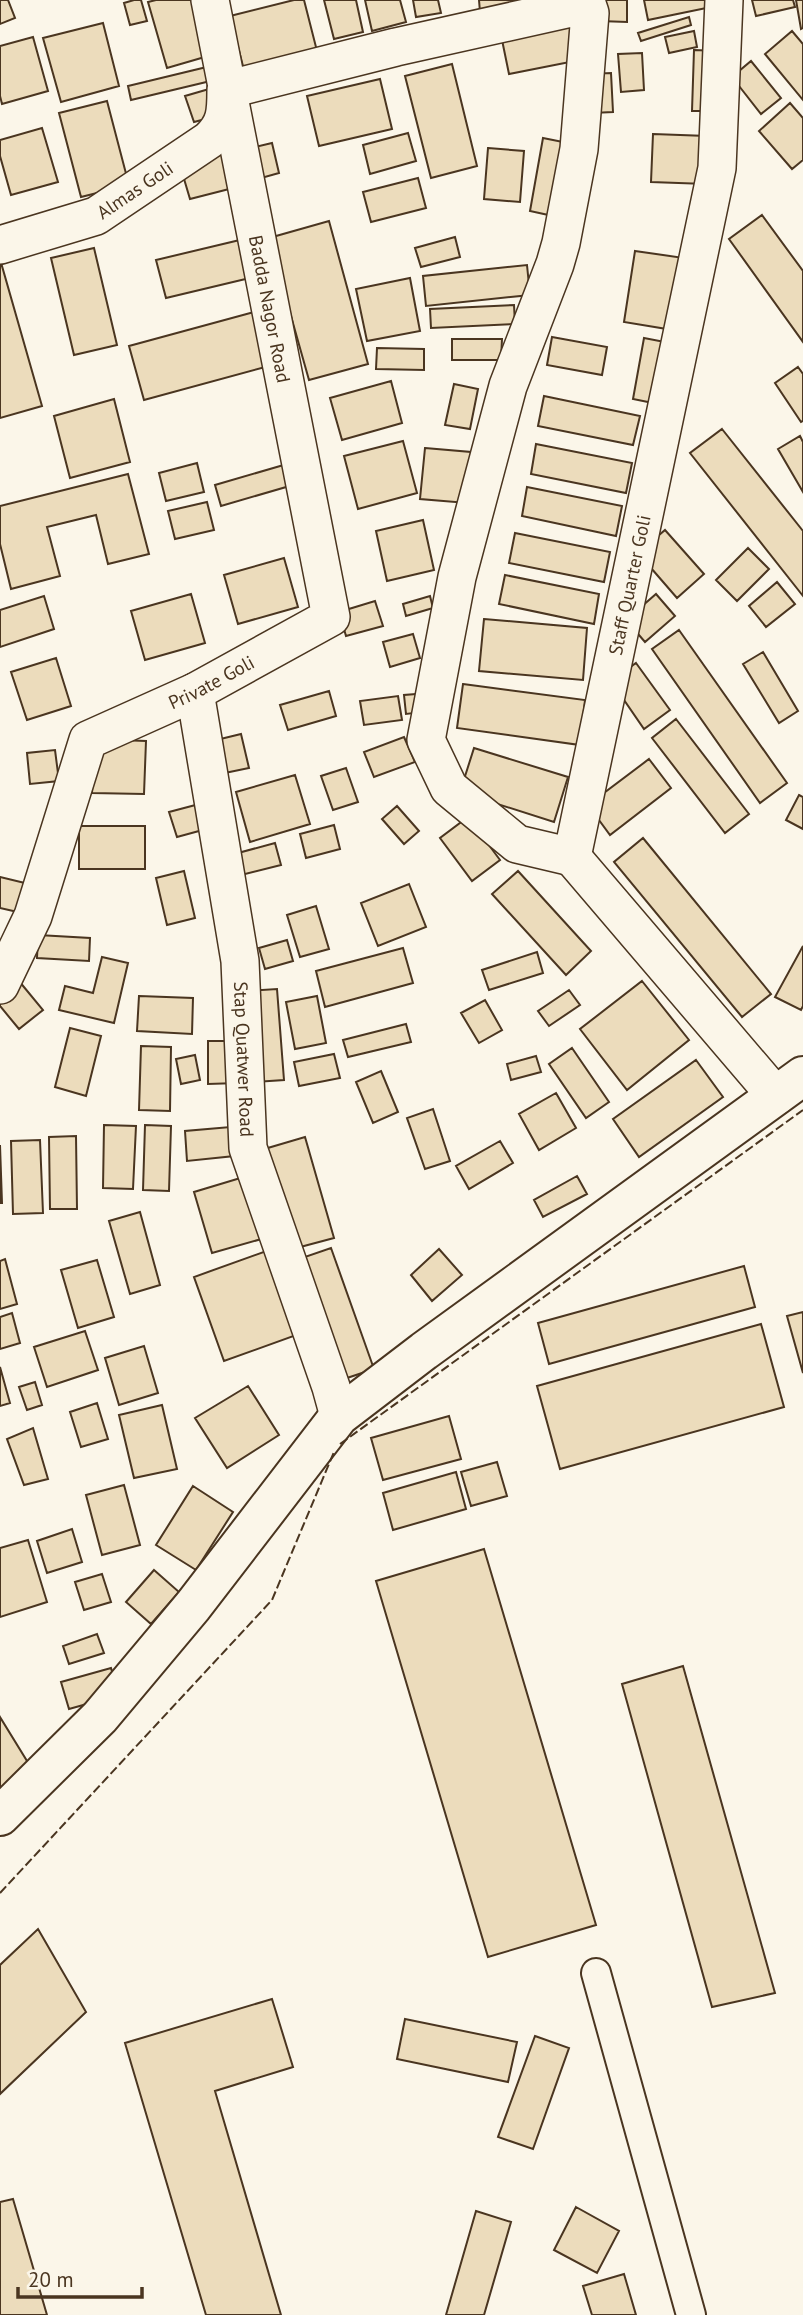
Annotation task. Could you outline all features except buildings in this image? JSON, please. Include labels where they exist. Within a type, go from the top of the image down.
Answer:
[{"type":"street","name":"Badda Nagor Road","points":[[210,0],[331,617]]},
{"type":"street","name":"Staff Quarter Goli","points":[[572,857],[717,168],[724,0]]},
{"type":"street","points":[[0,1816],[100,1717],[193,1606],[339,1416],[789,1086],[572,857],[517,844],[449,788],[426,740],[457,578],[508,386],[555,264],[567,216],[579,149],[590,13],[588,7],[580,6],[396,47],[226,90]]},
{"type":"street","name":"Almas Goli","points":[[0,244],[96,216],[209,140],[220,130],[225,117],[226,90]]},
{"type":"street","name":"Private Goli","points":[[0,985],[33,916],[88,740],[195,692],[331,617]]},
{"type":"street","name":"Stap Quatwer Road","points":[[195,692],[240,961],[248,1148],[339,1416]]},
{"type":"street","points":[[596,1972],[691,2315]]},
{"type":"fence","points":[[340,1444],[803,1110]]},
{"type":"fence","points":[[0,1893],[272,1600],[334,1452]]}]
